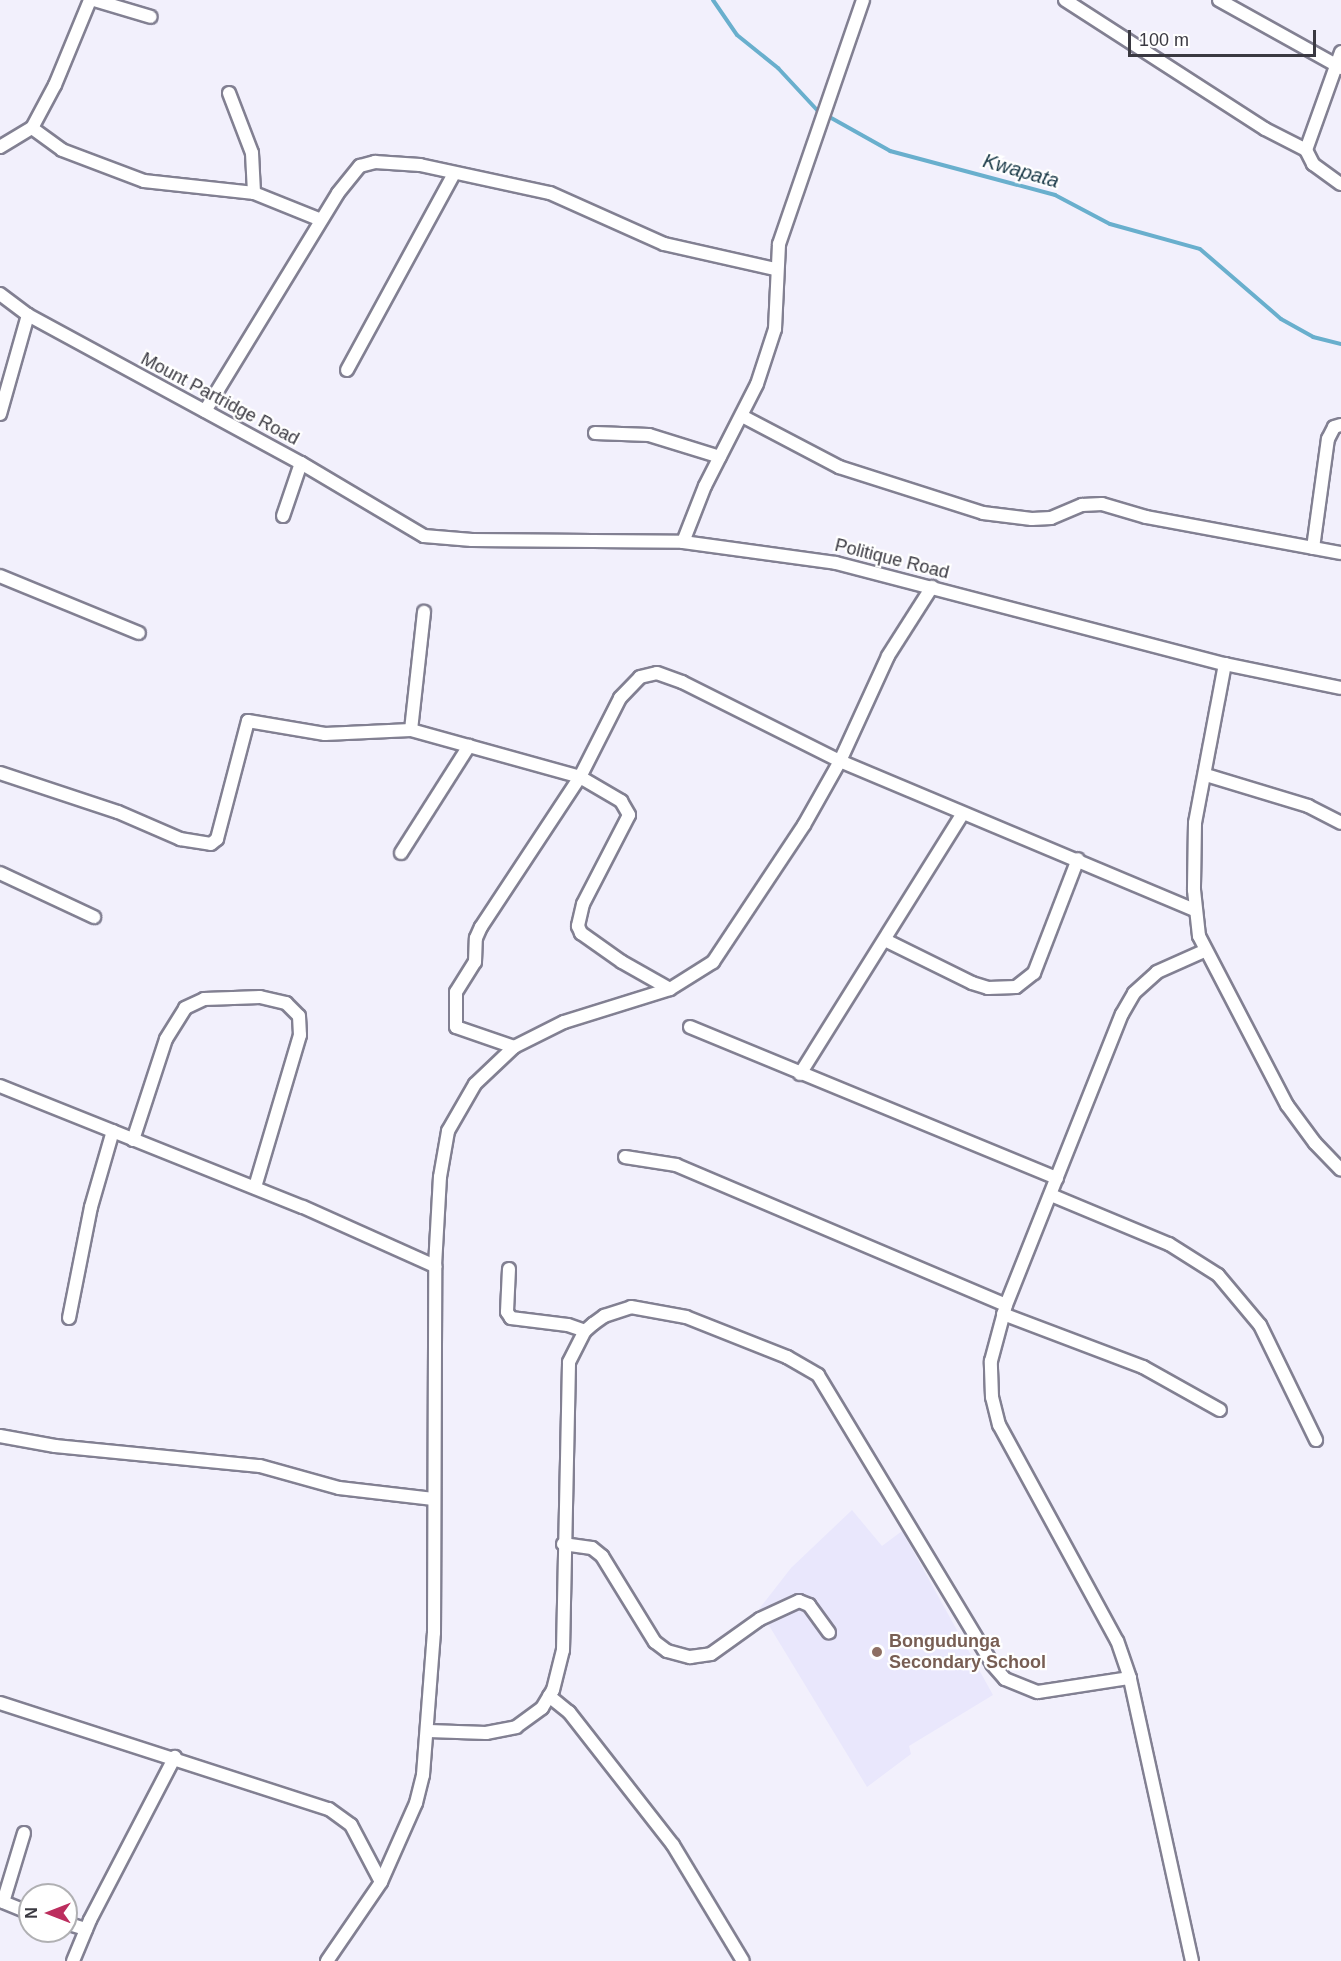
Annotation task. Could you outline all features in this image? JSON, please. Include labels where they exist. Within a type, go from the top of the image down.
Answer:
[{"type":"street","points":[[0,147],[32,128],[55,85],[92,0],[151,17]]},
{"type":"street","points":[[683,542],[720,457],[757,384],[775,329],[775,269],[779,244],[834,90],[863,0]]},
{"type":"street","points":[[1065,0],[1255,123],[1306,150],[1313,164],[1341,184]]},
{"type":"street","points":[[1219,0],[1338,67]]},
{"type":"street","points":[[1306,150],[1338,67],[1341,52]]},
{"type":"street","points":[[229,93],[252,153],[254,193]]},
{"type":"street","points":[[32,128],[62,150],[144,181],[254,193],[321,220]]},
{"type":"street","points":[[204,411],[321,220],[360,166],[394,161],[550,192],[664,244],[775,269]]},
{"type":"street","points":[[347,370],[454,174]]},
{"type":"street","name":"Mount Partridge Road","points":[[0,294],[28,315],[300,463],[424,536]]},
{"type":"street","points":[[0,414],[28,315]]},
{"type":"street","points":[[742,416],[839,467],[983,513],[1042,519],[1082,505],[1102,504],[1146,517],[1341,553]]},
{"type":"street","points":[[1313,548],[1328,439],[1334,427],[1341,425]]},
{"type":"street","points":[[595,433],[649,435],[720,457]]},
{"type":"street","points":[[284,516],[300,463]]},
{"type":"street","name":"Politique Road","points":[[424,536],[683,542],[868,568],[1225,664],[1341,688]]},
{"type":"street","points":[[0,576],[139,633]]},
{"type":"street","points":[[327,1961],[381,1882],[416,1803],[429,1731],[434,1634],[435,1266],[440,1177],[448,1131],[475,1084],[514,1047],[564,1022],[670,989],[698,974],[726,947],[840,761],[888,656],[932,587]]},
{"type":"street","points":[[411,730],[424,612]]},
{"type":"street","points":[[1225,664],[1206,775],[1195,823],[1195,910],[1204,951],[1287,1105],[1315,1143],[1341,1170]]},
{"type":"street","points":[[514,1047],[456,1028],[456,992],[475,962],[476,938],[481,927],[580,777],[620,698],[640,677],[650,673],[682,682],[840,761],[1195,910]]},
{"type":"street","points":[[0,773],[118,812],[180,839],[211,844],[217,839],[248,720],[325,734],[411,730],[580,777],[621,801],[629,815],[583,904],[578,926],[581,933],[622,962],[670,989]]},
{"type":"street","points":[[401,853],[469,746]]},
{"type":"street","points":[[1206,775],[1308,806],[1341,823]]},
{"type":"street","points":[[800,1074],[962,814]]},
{"type":"street","points":[[885,940],[972,983],[988,988],[1016,987],[1034,973],[1078,859]]},
{"type":"street","points":[[0,873],[94,917]]},
{"type":"street","points":[[1192,1961],[1130,1678],[1117,1641],[999,1425],[992,1397],[991,1361],[1004,1310],[1122,1014],[1134,993],[1167,966],[1204,951]]},
{"type":"street","points":[[133,1140],[166,1039],[185,1008],[204,999],[223,998],[260,997],[286,1003],[299,1016],[300,1035],[255,1187]]},
{"type":"street","points":[[690,1027],[1057,1178]]},
{"type":"street","points":[[0,1086],[255,1187],[435,1266]]},
{"type":"street","points":[[69,1318],[91,1207],[113,1131]]},
{"type":"street","points":[[625,1157],[676,1165],[1004,1310],[1143,1367],[1220,1410]]},
{"type":"street","points":[[1051,1195],[1169,1244],[1218,1275],[1260,1325],[1316,1440]]},
{"type":"street","points":[[509,1269],[507,1312],[511,1318],[568,1325],[585,1331]]},
{"type":"street","points":[[429,1731],[501,1732],[526,1721],[549,1696],[557,1680],[563,1650],[566,1381],[569,1362],[585,1331],[618,1310],[646,1308],[686,1317],[807,1366],[832,1392],[999,1675],[1020,1688],[1038,1692],[1130,1678]]},
{"type":"street","points":[[0,1436],[55,1446],[260,1466],[339,1488],[433,1499]]},
{"type":"street","points":[[563,1544],[592,1548],[602,1556],[655,1642],[673,1653],[690,1657],[711,1654],[760,1619],[799,1601],[809,1605],[829,1633]]},
{"type":"street","points":[[549,1696],[569,1712],[673,1845],[743,1961]]},
{"type":"street","points":[[0,1702],[289,1793],[344,1817],[364,1845],[381,1882]]},
{"type":"street","points":[[73,1961],[86,1929],[175,1757]]},
{"type":"street","points":[[18,1908],[3,1902],[24,1833]]},
{"type":"street","points":[[78,1927],[86,1929]]},
{"type":"shaded area","name":"Bongudunga Secondary School","points":[[852,1510],[882,1546],[902,1531],[993,1695],[909,1746],[911,1754],[867,1787],[759,1609],[791,1568]]},
{"type":"waterway","name":"Kwapata","points":[[713,0],[737,35],[778,68],[817,110],[890,151],[1055,195],[1110,224],[1200,249],[1281,319],[1313,337],[1341,344]]},
{"type":"place","name":"Bongudunga Secondary School","points":[[877,1652]]}]
